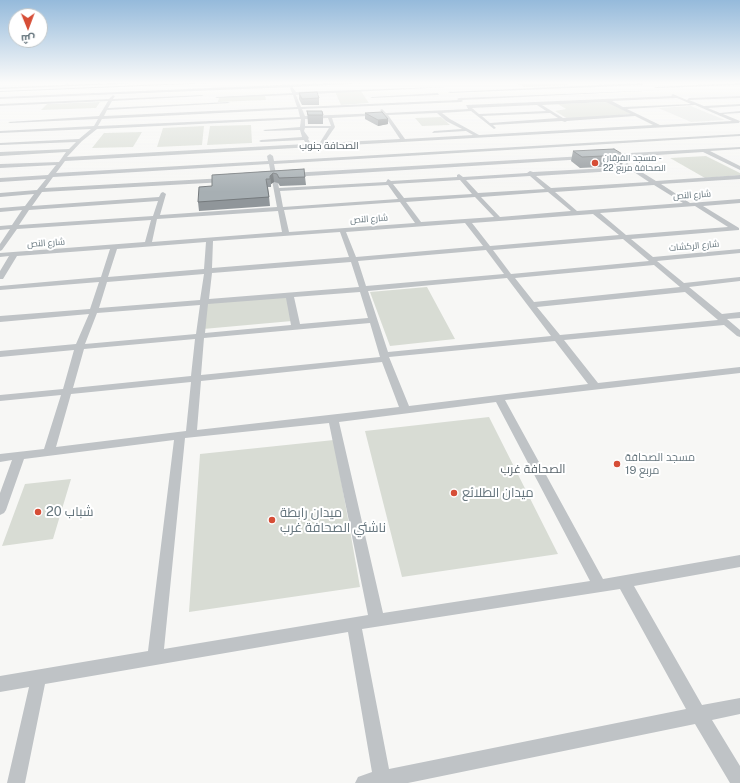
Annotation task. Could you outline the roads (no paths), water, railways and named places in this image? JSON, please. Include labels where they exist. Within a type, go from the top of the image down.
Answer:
[{"type":"street","points":[[0,132],[12,119]]},
{"type":"street","points":[[9,121],[66,119]]},
{"type":"street","points":[[0,249],[27,208],[70,150],[95,128],[101,119]]},
{"type":"street","points":[[154,125],[156,119]]},
{"type":"street","points":[[0,132],[291,119]]},
{"type":"street","points":[[303,119],[302,131],[307,140]]},
{"type":"street","points":[[331,119],[333,127]]},
{"type":"street","points":[[388,119],[404,141]]},
{"type":"street","points":[[445,119],[480,137]]},
{"type":"street","points":[[482,119],[503,135]]},
{"type":"street","points":[[490,124],[584,119]]},
{"type":"street","points":[[641,119],[740,168]]},
{"type":"street","points":[[729,119],[739,123]]},
{"type":"street","points":[[563,120],[569,124]]},
{"type":"street","points":[[268,136],[307,140],[321,144],[366,143],[657,126],[739,123]]},
{"type":"street","points":[[265,130],[333,127]]},
{"type":"street","points":[[321,144],[333,127]]},
{"type":"street","points":[[434,132],[468,130]]},
{"type":"street","points":[[266,177],[382,169],[445,159],[509,155],[595,143],[740,135]]},
{"type":"street","points":[[487,136],[576,213]]},
{"type":"street","points":[[588,139],[601,148]]},
{"type":"street","points":[[0,144],[80,140]]},
{"type":"street","points":[[279,140],[280,147]]},
{"type":"street","points":[[261,141],[307,140]]},
{"type":"street","points":[[0,166],[170,153],[280,147],[307,140]]},
{"type":"street","points":[[428,140],[499,219]]},
{"type":"street","points":[[366,143],[391,184],[420,225]]},
{"type":"street","points":[[268,148],[279,209],[286,235]]},
{"type":"street","points":[[614,156],[740,148]]},
{"type":"street","points":[[0,154],[70,150]]},
{"type":"street","points":[[148,245],[155,217],[158,214],[162,199],[166,168],[170,153]]},
{"type":"street","points":[[607,154],[614,156],[688,204]]},
{"type":"street","points":[[0,180],[166,168],[373,156],[445,159],[509,155],[592,157]]},
{"type":"street","points":[[729,163],[740,162]]},
{"type":"street","points":[[276,190],[632,168]]},
{"type":"street","points":[[0,228],[656,184],[740,177]]},
{"type":"street","points":[[0,194],[234,179]]},
{"type":"street","points":[[0,210],[162,199]]},
{"type":"street","name":"شارع النص","points":[[0,255],[740,201]]},
{"type":"street","points":[[696,204],[738,230]]},
{"type":"street","points":[[594,211],[740,334]]},
{"type":"street","points":[[467,221],[557,339],[595,386]]},
{"type":"street","points":[[342,230],[354,260],[385,357],[405,410]]},
{"type":"street","points":[[0,288],[738,230]]},
{"type":"street","points":[[155,657],[195,378],[208,272],[210,240]]},
{"type":"street","points":[[49,452],[80,346],[94,311],[114,247]]},
{"type":"street","name":"شارع الركشات","points":[[0,319],[510,276],[740,251]]},
{"type":"street","points":[[0,276],[14,255]]},
{"type":"street","points":[[532,305],[740,279]]},
{"type":"street","points":[[290,295],[296,327]]},
{"type":"street","points":[[0,398],[557,339],[722,320],[740,315]]},
{"type":"street","points":[[0,354],[374,320]]},
{"type":"street","points":[[0,458],[186,435],[333,419],[595,386],[740,370]]},
{"type":"street","points":[[499,398],[599,585]]},
{"type":"street","points":[[333,419],[377,621]]},
{"type":"street","points":[[0,510],[20,455]]},
{"type":"street","points":[[0,684],[354,624],[624,582],[740,561]]},
{"type":"street","points":[[624,582],[699,715],[740,783]]},
{"type":"street","points":[[354,624],[383,781]]},
{"type":"street","points":[[16,783],[39,677]]},
{"type":"street","points":[[364,783],[383,781],[740,706]]},
{"type":"place","name":"مسجد الفرقان - الصحافة مربع 22","points":[[595,163]]},
{"type":"place","name":"مسجد الصحافة مربع 19","points":[[617,464]]},
{"type":"place","name":"ميدان الطلائع","points":[[454,493]]},
{"type":"place","name":"شباب 20","points":[[38,512]]},
{"type":"place","name":"ميدان رابطة ناشئي الصحافة غرب","points":[[272,520]]},
{"type":"district","name":"الصحافة جنوب","points":[[329,146]]},
{"type":"district","name":"الصحافة غرب","points":[[533,469]]}]
